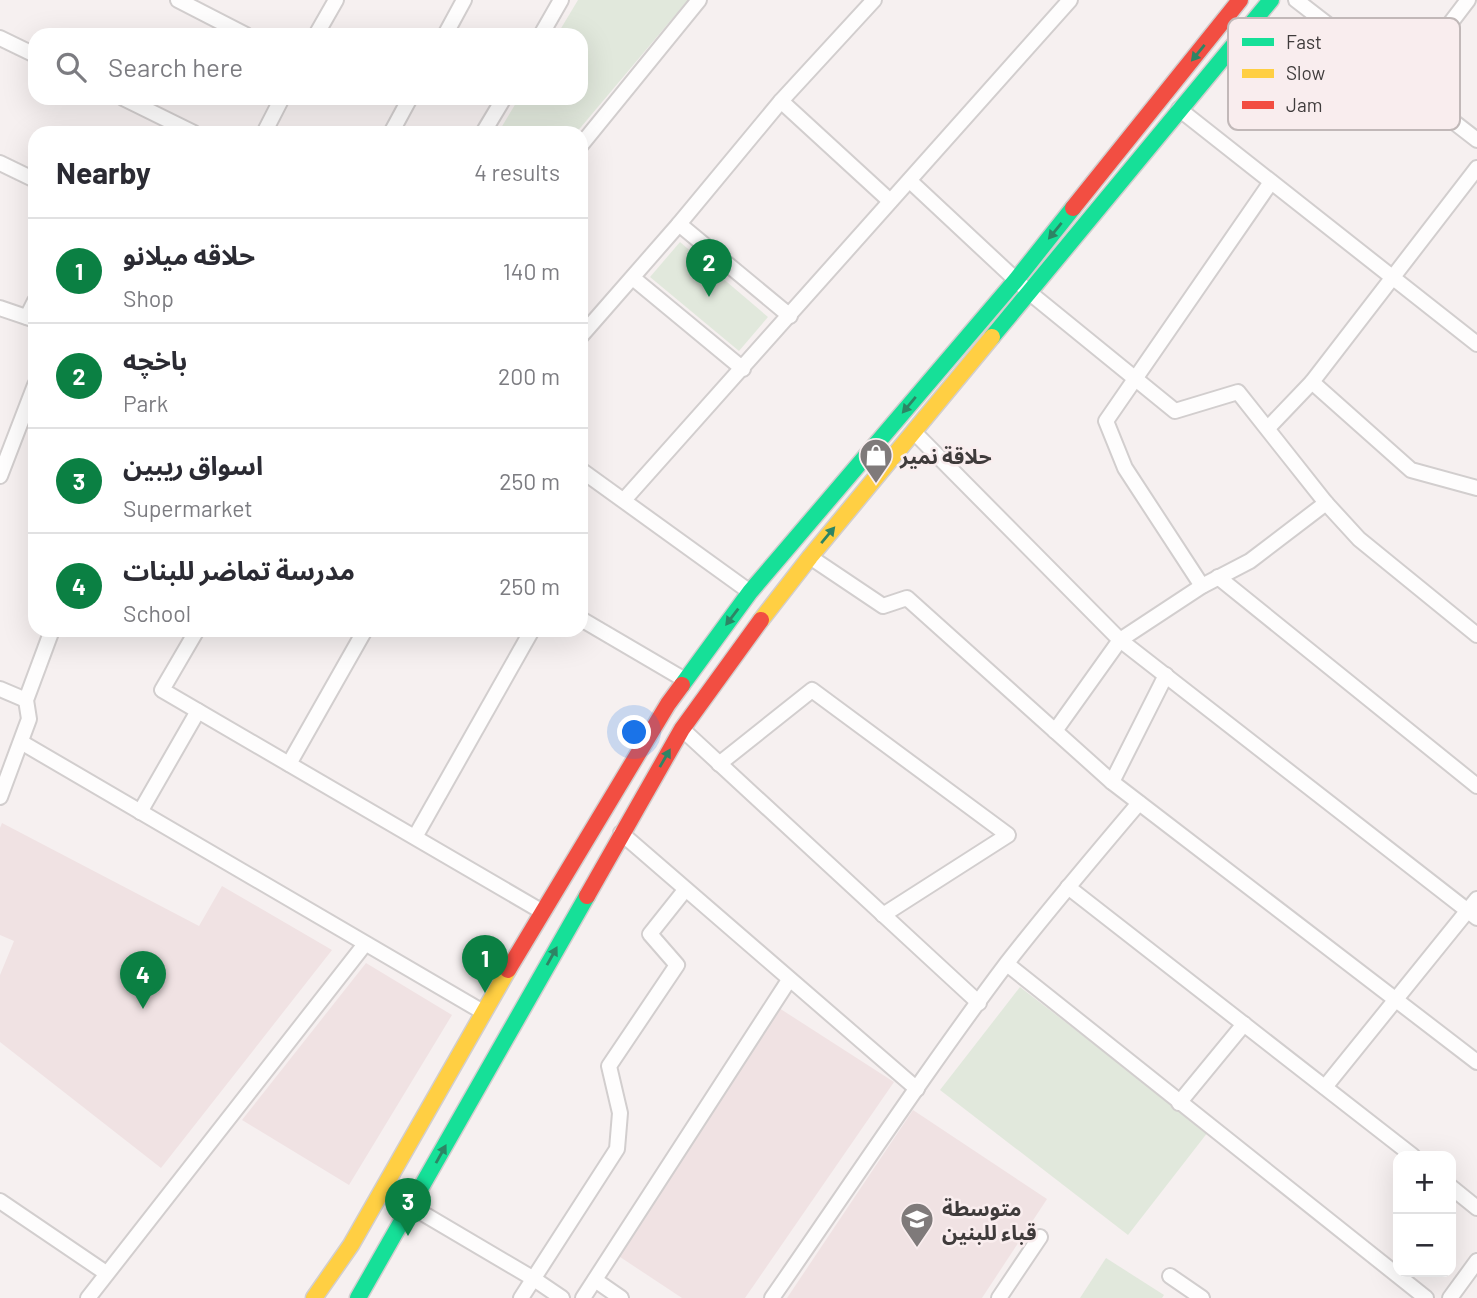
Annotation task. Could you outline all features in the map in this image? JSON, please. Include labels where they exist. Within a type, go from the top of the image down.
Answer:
[{"type":"main road","points":[[314,1298],[351,1245],[541,911],[685,680],[750,592],[1016,280],[1240,0]]},
{"type":"main road","points":[[1256,18],[1271,0]]},
{"type":"main road","points":[[358,1298],[682,729],[743,643],[810,557],[1228,51]]},
{"type":"street","points":[[178,0],[232,28]]},
{"type":"street","points":[[320,28],[336,0]]},
{"type":"street","points":[[448,28],[464,0]]},
{"type":"street","points":[[545,28],[561,0]]},
{"type":"street","points":[[588,136],[699,0]]},
{"type":"street","points":[[588,328],[781,101],[874,0]]},
{"type":"street","points":[[624,500],[1070,0]]},
{"type":"street","points":[[1296,0],[1319,18]]},
{"type":"street","points":[[1454,18],[1468,0]]},
{"type":"street","points":[[0,38],[28,52]]},
{"type":"street","points":[[781,101],[890,201]]},
{"type":"street","points":[[137,105],[180,126]]},
{"type":"street","points":[[268,126],[278,105]]},
{"type":"street","points":[[395,126],[406,105]]},
{"type":"street","points":[[487,126],[500,105]]},
{"type":"street","points":[[1179,109],[1477,344]]},
{"type":"street","points":[[1460,128],[1477,141]]},
{"type":"street","points":[[0,163],[28,177]]},
{"type":"street","points":[[1268,428],[1312,382],[1477,168]]},
{"type":"street","points":[[910,181],[1030,293],[1175,411],[1238,392],[1326,503],[1359,539],[1477,635]]},
{"type":"street","points":[[1202,586],[1125,468],[1106,421],[1271,182]]},
{"type":"street","points":[[679,224],[790,316]]},
{"type":"street","points":[[633,278],[743,369]]},
{"type":"street","points":[[0,307],[28,317]]},
{"type":"street","points":[[1312,382],[1411,470],[1477,488]]},
{"type":"street","points":[[0,476],[28,403]]},
{"type":"street","points":[[914,432],[1120,640],[1474,909],[1395,1000],[1325,1087]]},
{"type":"street","points":[[588,475],[750,592]]},
{"type":"street","points":[[1055,731],[1120,640],[1202,586],[1250,561],[1326,503]]},
{"type":"street","points":[[810,557],[883,606],[907,598],[1112,782],[1477,1062]]},
{"type":"street","points":[[1218,577],[1477,786]]},
{"type":"street","points":[[588,623],[685,680]]},
{"type":"street","points":[[0,797],[29,719],[26,699],[49,637]]},
{"type":"street","points":[[193,637],[162,690],[541,911]]},
{"type":"street","points":[[289,764],[361,637]]},
{"type":"street","points":[[415,837],[528,637]]},
{"type":"street","points":[[1112,782],[1166,675]]},
{"type":"street","points":[[0,689],[26,699]]},
{"type":"street","points":[[719,764],[812,690],[1008,835],[883,915]]},
{"type":"street","points":[[140,812],[198,711]]},
{"type":"street","points":[[682,729],[979,1003]]},
{"type":"street","points":[[21,742],[482,1012]]},
{"type":"street","points":[[772,1298],[917,1088],[1007,964],[1139,803]]},
{"type":"street","points":[[621,833],[917,1088]]},
{"type":"street","points":[[1068,887],[1407,1151]]},
{"type":"street","points":[[521,1298],[617,1149],[620,1112],[609,1066],[677,965],[650,934],[685,890]]},
{"type":"street","points":[[88,1298],[365,944]]},
{"type":"street","points":[[1007,964],[1426,1298]]},
{"type":"street","points":[[583,1298],[789,980]]},
{"type":"street","points":[[1179,1103],[1244,1024]]},
{"type":"street","points":[[1456,1191],[1477,1208]]},
{"type":"street","points":[[0,1201],[106,1273]]},
{"type":"street","points":[[412,1207],[562,1298]]},
{"type":"street","points":[[999,1298],[1040,1237]]},
{"type":"street","points":[[1450,1298],[1477,1261]]},
{"type":"street","points":[[1170,1276],[1202,1298]]},
{"type":"street","points":[[595,1280],[621,1298]]},
{"type":"shaded area","points":[[578,0],[688,0],[582,126],[502,126],[515,105],[588,105],[588,28],[561,28]]},
{"type":"shaded area","points":[[680,242],[768,317],[739,351],[650,277]]},
{"type":"shaded area","points":[[2,823],[199,926],[222,886],[332,950],[161,1168],[0,1042],[0,975],[14,941],[0,935]]},
{"type":"shaded area","points":[[366,963],[452,1015],[349,1185],[242,1120]]},
{"type":"shaded area","points":[[1020,987],[1208,1132],[1128,1235],[940,1090]]},
{"type":"shaded area","points":[[779,1008],[894,1082],[745,1298],[682,1298],[617,1255]]},
{"type":"shaded area","name":"متوسطة قباء للبنين","points":[[913,1110],[1047,1199],[982,1298],[787,1298]]},
{"type":"shaded area","points":[[1106,1258],[1164,1295],[1162,1298],[1080,1298]]},
{"type":"traffic: fast","points":[[1256,18],[1271,0]]},
{"type":"traffic: fast","points":[[992,337],[1228,52]]},
{"type":"traffic: fast","points":[[682,685],[750,592],[1016,280],[1073,208]]},
{"type":"traffic: fast","points":[[358,1298],[587,896]]},
{"type":"traffic: slow","points":[[761,620],[992,337]]},
{"type":"traffic: slow","points":[[314,1298],[351,1245],[508,970]]},
{"type":"traffic: jam","points":[[1073,208],[1240,0]]},
{"type":"traffic: jam","points":[[587,896],[682,729],[761,620]]},
{"type":"traffic: jam","points":[[508,970],[682,685]]},
{"type":"place","name":"باخچە","points":[[709,297]]},
{"type":"place","name":"حلاقة نمير","points":[[876,485]]},
{"type":"place","name":"حلاقه ميلانو","points":[[485,993]]},
{"type":"place","name":"مدرسة تماضر للبنات","points":[[143,1009]]},
{"type":"place","name":"اسواق ريبين","points":[[408,1236]]},
{"type":"place","name":"متوسطة قباء للبنين","points":[[917,1249]]}]
